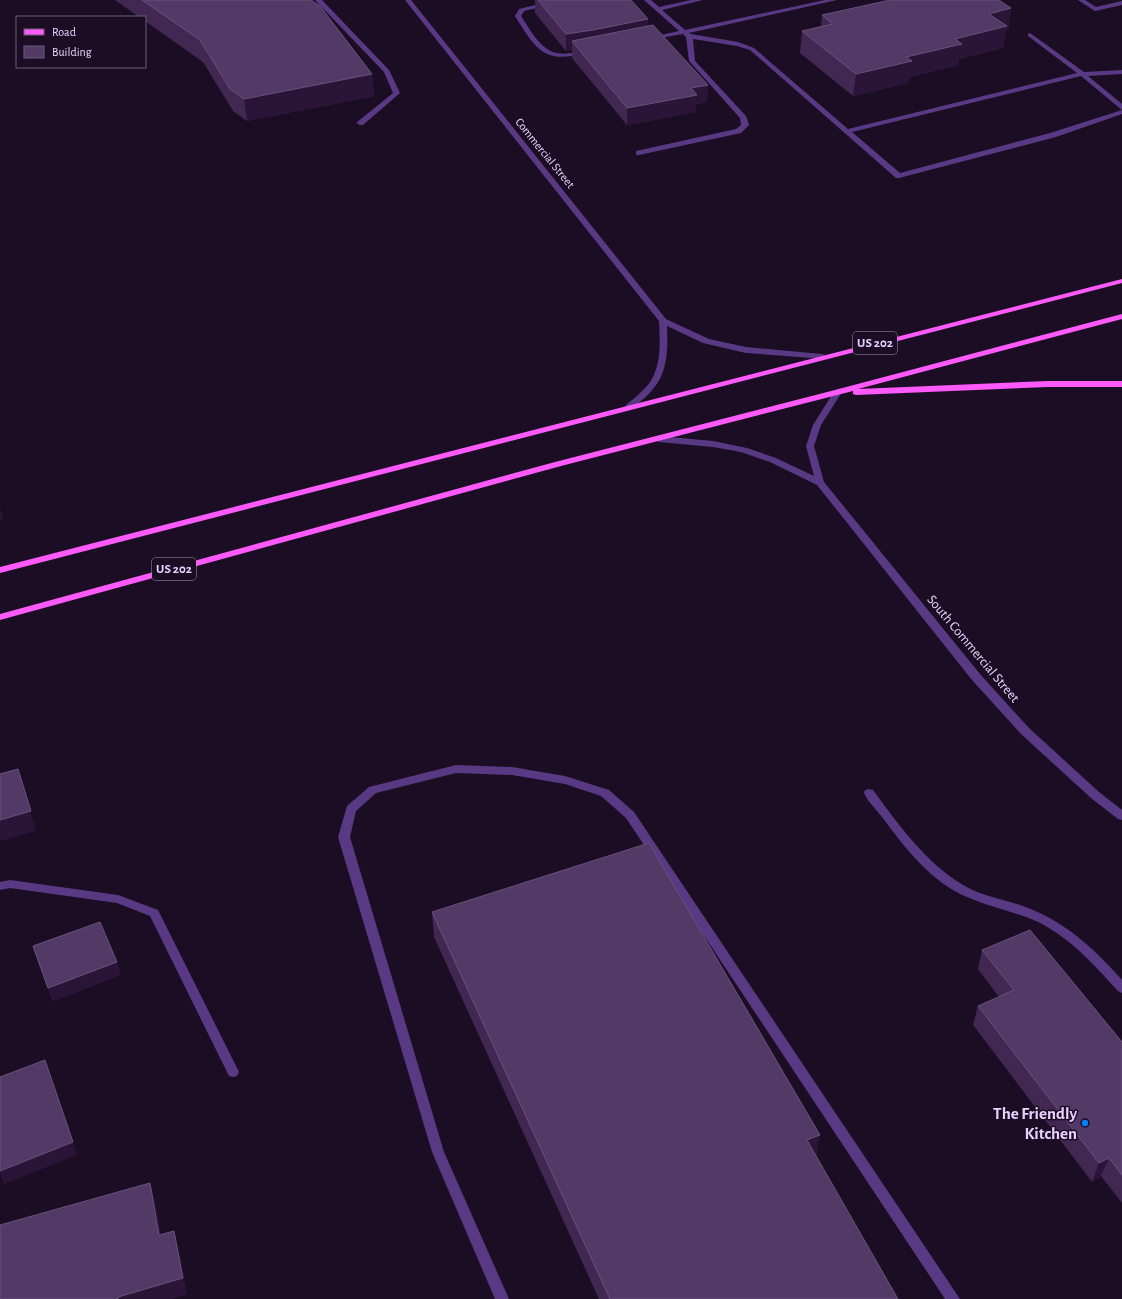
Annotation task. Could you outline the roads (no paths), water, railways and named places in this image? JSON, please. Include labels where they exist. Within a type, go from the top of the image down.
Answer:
[{"type":"main road","name":"US 202","points":[[0,570],[331,486],[629,407],[1122,280]]},
{"type":"main road","name":"US 202","points":[[0,617],[558,464],[659,439],[1122,316]]},
{"type":"main road","points":[[838,392],[1048,384],[1122,384]]},
{"type":"street","points":[[318,0],[387,71],[398,93],[360,123]]},
{"type":"street","name":"Commercial Street","points":[[408,0],[663,321],[706,341],[746,350],[822,357]]},
{"type":"street","points":[[566,0],[530,7],[521,10],[518,16],[530,36],[552,54],[566,56],[596,50]]},
{"type":"street","points":[[647,0],[686,34],[752,48],[899,176],[1053,135],[1122,112]]},
{"type":"street","points":[[657,9],[700,0]]},
{"type":"street","points":[[639,41],[686,34],[834,0]]},
{"type":"street","points":[[1081,0],[1095,9],[1122,3]]},
{"type":"street","points":[[639,152],[738,131],[745,125],[743,118],[692,61],[686,34]]},
{"type":"street","points":[[1030,35],[1082,74],[1122,108]]},
{"type":"street","points":[[846,131],[1082,74],[1122,72]]},
{"type":"street","points":[[629,407],[652,385],[661,368],[664,351],[663,321]]},
{"type":"street","name":"South Commercial Street","points":[[838,392],[816,425],[810,446],[820,483],[976,677],[1025,730],[1095,794],[1122,816]]},
{"type":"street","name":"South Commercial Street","points":[[659,439],[718,444],[744,450],[770,459],[820,483]]},
{"type":"street","points":[[502,1299],[438,1152],[344,837],[351,809],[373,790],[456,769],[512,771],[565,780],[605,794],[630,815],[953,1299]]},
{"type":"street","points":[[869,794],[911,848],[938,872],[959,888],[986,900],[1020,909],[1054,925],[1085,948],[1122,988]]},
{"type":"street","points":[[0,886],[10,884],[118,899],[154,913],[233,1072]]},
{"type":"place","name":"The Friendly Kitchen","points":[[1085,1123]]}]
